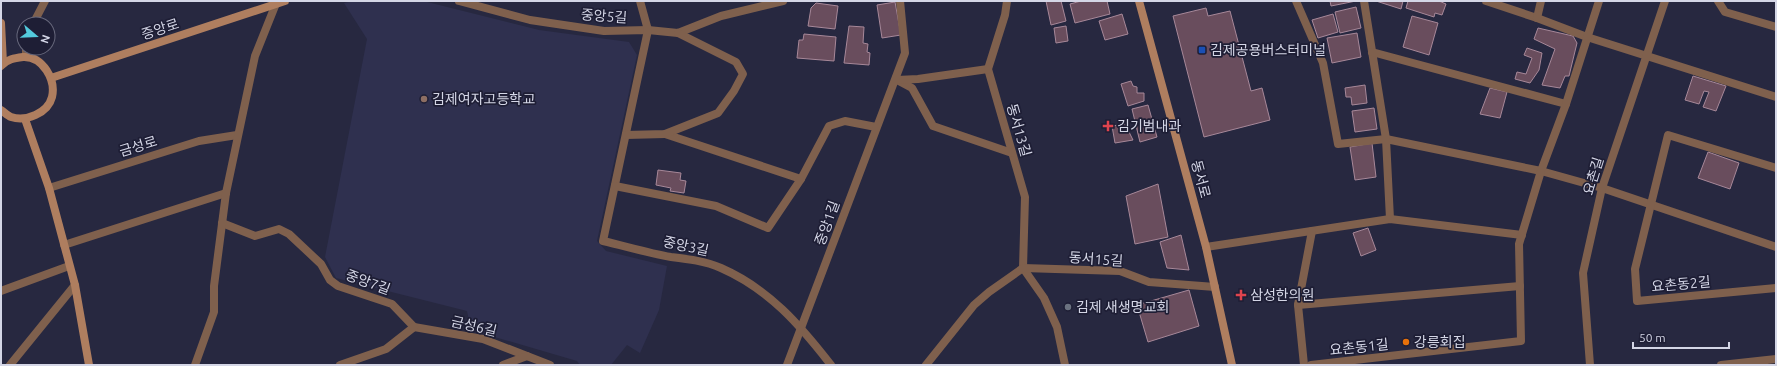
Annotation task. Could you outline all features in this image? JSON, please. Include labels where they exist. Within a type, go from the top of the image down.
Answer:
[{"type":"street","points":[[38,16],[46,1]]},
{"type":"street","name":"중앙로","points":[[51,78],[277,2],[285,1]]},
{"type":"street","name":"중앙5길","points":[[459,1],[530,20],[604,31],[648,30],[678,33],[736,62],[743,74],[734,91],[718,113],[665,134]]},
{"type":"street","name":"중앙3길","points":[[640,1],[648,30],[603,241],[671,257],[691,259],[720,267],[741,278],[774,300],[802,327]]},
{"type":"street","name":"중앙5길","points":[[678,33],[721,16],[782,1]]},
{"type":"street","name":"중앙1길","points":[[787,365],[876,127],[897,80],[905,53],[900,1]]},
{"type":"street","points":[[897,80],[918,79],[988,69],[1005,15],[1007,1]]},
{"type":"street","name":"동서로","points":[[1140,1],[1206,247],[1232,365]]},
{"type":"street","points":[[1296,1],[1323,63],[1338,144],[1386,139],[1541,170],[1602,188],[1651,206],[1776,247]]},
{"type":"street","points":[[1364,1],[1386,139],[1390,218]]},
{"type":"street","points":[[1486,1],[1587,37],[1776,97]]},
{"type":"street","points":[[1537,18],[1541,1]]},
{"type":"street","name":"요촌동1길","points":[[1312,365],[1521,341],[1519,244],[1541,170],[1566,104],[1599,1]]},
{"type":"street","name":"요촌길","points":[[1590,365],[1583,273],[1602,188],[1665,1]]},
{"type":"street","points":[[1718,1],[1725,12],[1776,27]]},
{"type":"street","points":[[195,365],[214,312],[214,286],[222,223],[237,135],[255,56],[277,2]]},
{"type":"street","points":[[1,23],[2,64],[14,58],[26,57],[43,64],[51,78],[52,98],[42,112],[25,119],[11,117],[1,110]]},
{"type":"street","points":[[1372,52],[1566,104]]},
{"type":"street","name":"동서13길","points":[[988,69],[1025,197],[1022,268]]},
{"type":"street","points":[[897,80],[912,88],[933,126],[1012,153]]},
{"type":"street","points":[[25,119],[49,188],[75,285],[89,365]]},
{"type":"street","points":[[615,186],[716,206],[768,228],[801,179],[829,126],[845,121],[876,127]]},
{"type":"street","points":[[626,135],[665,134],[801,179]]},
{"type":"street","name":"금성로","points":[[49,188],[199,141],[237,135]]},
{"type":"street","name":"요촌동2길","points":[[1776,168],[1668,135],[1635,269],[1637,301],[1776,288]]},
{"type":"street","points":[[64,245],[226,193]]},
{"type":"street","points":[[1206,247],[1390,218],[1522,235]]},
{"type":"street","name":"중앙7길","points":[[222,223],[255,236],[279,229],[289,234],[321,264],[330,280],[338,286],[392,304],[414,326]]},
{"type":"street","points":[[1304,365],[1298,305],[1312,231]]},
{"type":"street","points":[[1,291],[69,266]]},
{"type":"street","points":[[926,365],[974,305],[1022,268],[1044,298],[1057,327],[1065,365]]},
{"type":"street","name":"동서15길","points":[[1022,268],[1120,271],[1150,282],[1215,287]]},
{"type":"street","points":[[10,365],[75,285]]},
{"type":"street","points":[[1298,305],[1520,286]]},
{"type":"street","points":[[340,365],[386,349],[414,326]]},
{"type":"street","name":"금성6길","points":[[414,326],[483,338],[550,365]]},
{"type":"street","points":[[802,327],[831,365]]},
{"type":"street","points":[[503,365],[527,356]]},
{"type":"street","points":[[1721,365],[1776,359]]},
{"type":"shaded area","name":"김제여자고등학교","points":[[353,1],[423,1],[539,30],[629,42],[637,55],[597,241],[606,251],[667,266],[659,310],[640,353],[627,345],[611,365],[580,365],[577,361],[471,330],[467,311],[336,278],[325,257],[367,39],[344,3]]},
{"type":"building","points":[[1046,1],[1061,1],[1066,21],[1051,25]]},
{"type":"building","points":[[1081,1],[1107,1],[1110,14],[1075,23],[1070,4]]},
{"type":"building","points":[[1330,1],[1356,1],[1331,6]]},
{"type":"building","points":[[1376,1],[1403,1],[1401,9]]},
{"type":"building","points":[[1408,1],[1439,1],[1446,4],[1442,15],[1435,13],[1434,17],[1406,8]]},
{"type":"building","points":[[895,2],[901,35],[882,38],[877,5]]},
{"type":"building","points":[[816,3],[838,6],[835,29],[808,26],[811,8]]},
{"type":"building","points":[[1356,7],[1361,28],[1340,33],[1335,12]]},
{"type":"building","points":[[1206,8],[1208,16],[1230,11],[1251,91],[1262,88],[1270,120],[1204,137],[1173,16]]},
{"type":"building","points":[[1122,14],[1128,34],[1105,40],[1099,21]]},
{"type":"building","points":[[1333,14],[1338,32],[1318,38],[1312,20]]},
{"type":"building","points":[[1412,16],[1438,23],[1429,55],[1403,47]]},
{"type":"building","points":[[849,26],[864,27],[863,43],[868,44],[867,52],[870,53],[869,65],[844,63]]},
{"type":"building","points":[[1066,26],[1068,41],[1056,43],[1054,28]]},
{"type":"building","points":[[1538,28],[1573,36],[1577,43],[1569,76],[1565,76],[1560,88],[1542,85],[1555,49],[1534,39]]},
{"type":"building","points":[[1357,33],[1361,57],[1332,63],[1327,38]]},
{"type":"building","points":[[804,34],[836,37],[834,61],[797,58],[799,40],[803,40]]},
{"type":"building","points":[[1527,48],[1542,53],[1539,70],[1530,83],[1515,79],[1517,72],[1526,74],[1532,58],[1524,55]]},
{"type":"building","points":[[1693,76],[1726,86],[1716,111],[1703,107],[1709,92],[1704,91],[1699,104],[1685,100]]},
{"type":"building","points":[[1131,81],[1133,86],[1137,87],[1137,93],[1144,93],[1144,101],[1128,106],[1121,84]]},
{"type":"building","points":[[1365,85],[1367,103],[1352,105],[1351,97],[1346,97],[1345,88]]},
{"type":"building","points":[[1490,88],[1507,92],[1500,118],[1480,114]]},
{"type":"building","points":[[1148,105],[1157,137],[1140,142],[1132,109]]},
{"type":"building","points":[[1374,108],[1377,129],[1355,132],[1352,111]]},
{"type":"building","points":[[1125,124],[1133,140],[1115,143],[1112,126]]},
{"type":"building","points":[[1372,143],[1376,177],[1355,180],[1350,147]]},
{"type":"building","points":[[1708,152],[1739,163],[1730,189],[1698,178]]},
{"type":"building","points":[[658,170],[681,173],[680,180],[686,181],[684,193],[670,191],[671,188],[656,185]]},
{"type":"building","points":[[1158,184],[1168,237],[1135,244],[1126,196]]},
{"type":"building","points":[[1368,228],[1376,250],[1361,256],[1353,233]]},
{"type":"building","points":[[1181,235],[1189,270],[1167,268],[1160,242]]},
{"type":"building","points":[[1189,290],[1199,326],[1148,342],[1137,305]]},
{"type":"place","name":"김제공용버스터미널","points":[[1202,50]]},
{"type":"place","name":"김제여자고등학교","points":[[424,99]]},
{"type":"place","name":"김기범내과","points":[[1108,126]]},
{"type":"place","name":"삼성한의원","points":[[1241,295]]},
{"type":"place","name":"김제 새생명교회","points":[[1068,307]]},
{"type":"place","name":"강릉회집","points":[[1406,342]]}]
